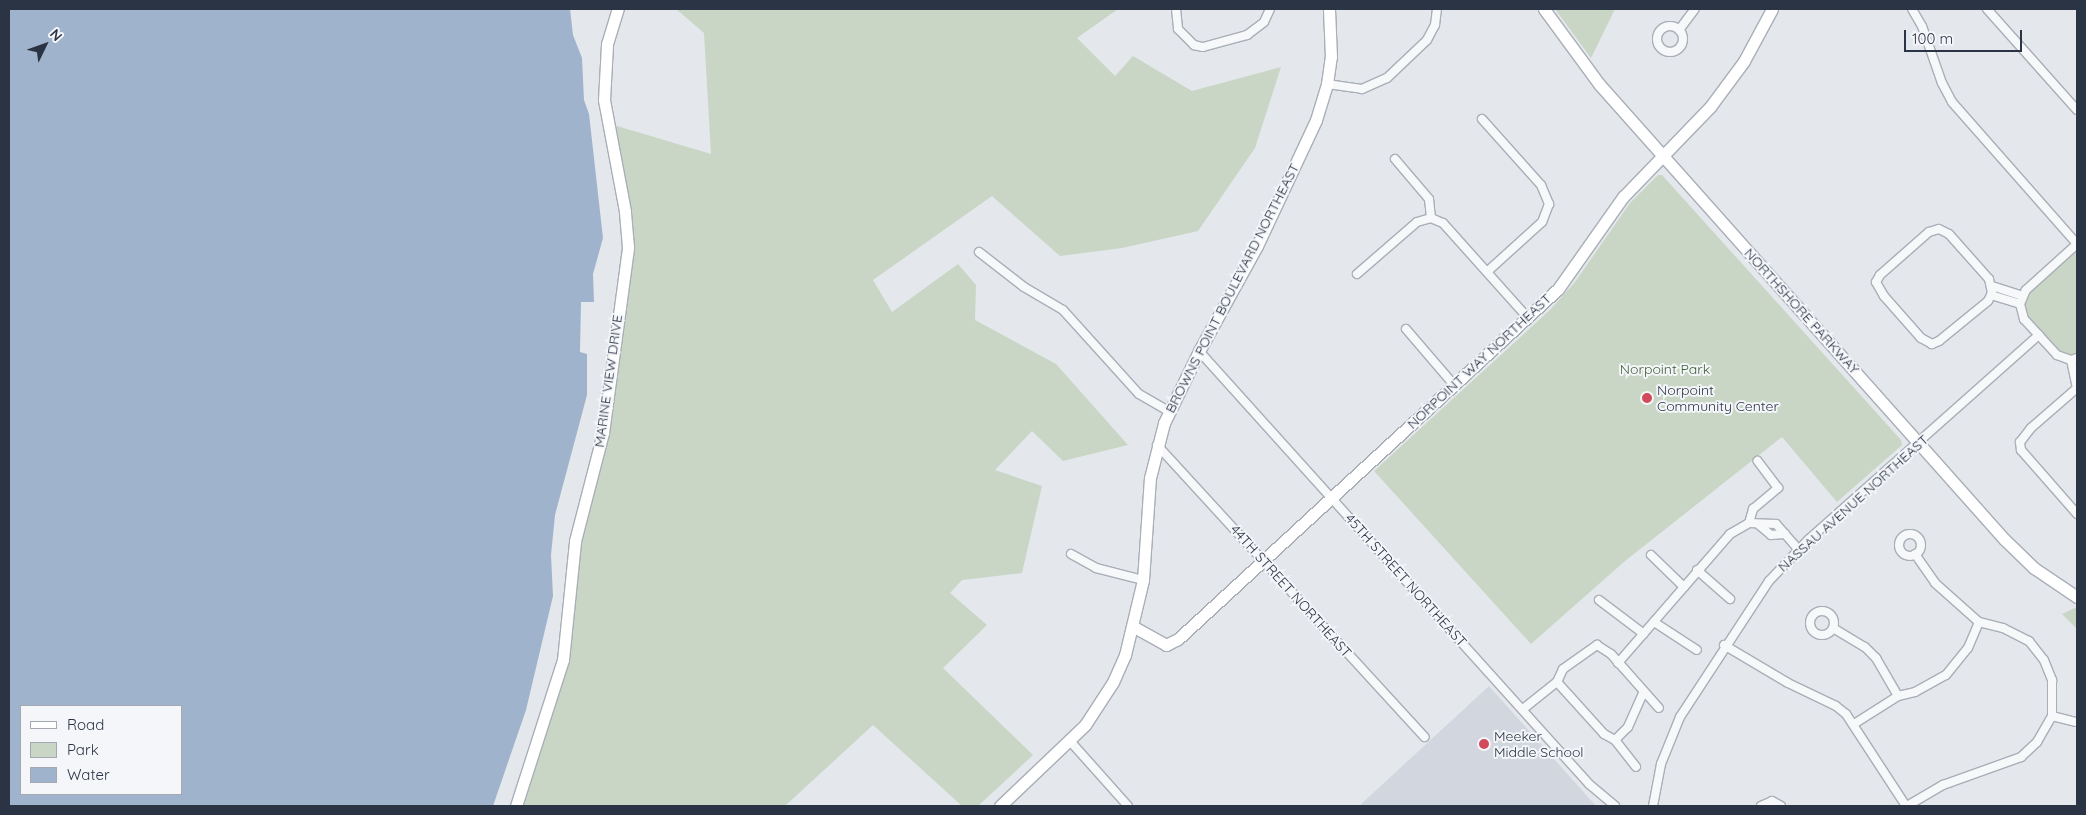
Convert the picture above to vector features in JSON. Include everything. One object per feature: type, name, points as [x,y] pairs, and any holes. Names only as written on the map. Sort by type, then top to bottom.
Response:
[{"type":"street","name":"MARINE VIEW DRIVE","points":[[516,806],[562,660],[575,541],[603,433],[628,248],[625,211],[604,100],[607,44],[618,9]]},
{"type":"street","points":[[1176,9],[1178,29],[1194,45],[1203,48],[1248,35],[1264,22],[1270,9]]},
{"type":"street","name":"BROWNS POINT BOULEVARD NORTHEAST","points":[[1000,806],[1070,741],[1095,712],[1112,682],[1134,627],[1143,580],[1148,494],[1157,445],[1168,410],[1291,176],[1316,120],[1327,84],[1330,57],[1329,9]]},
{"type":"street","points":[[1327,84],[1362,89],[1387,78],[1427,40],[1435,25],[1437,9]]},
{"type":"street","points":[[1679,30],[1695,9]]},
{"type":"street","name":"NORPOINT WAY NORTHEAST","points":[[1134,627],[1160,642],[1172,642],[1558,288],[1623,197],[1710,107],[1730,81],[1758,38],[1772,9]]},
{"type":"street","points":[[1912,9],[1926,36],[1942,83],[1952,102],[2077,244],[2021,300]]},
{"type":"street","points":[[1987,9],[2077,110]]},
{"type":"street","name":"NORTHSHORE PARKWAY","points":[[1550,11],[1599,84],[1919,443],[2022,557],[2077,597]]},
{"type":"street","points":[[1482,119],[1547,196],[1548,210],[1542,222],[1488,271]]},
{"type":"street","points":[[1395,159],[1429,199],[1431,218]]},
{"type":"street","points":[[1357,274],[1417,222],[1431,218],[1442,223],[1488,271],[1527,317]]},
{"type":"street","points":[[1992,286],[1991,295],[1940,341],[1932,344],[1921,338],[1884,296],[1876,282],[1880,275],[1929,232],[1939,230],[1948,234],[1992,286],[2021,300]]},
{"type":"street","points":[[979,252],[1024,287],[1063,310],[1140,394],[1168,410]]},
{"type":"street","points":[[1991,295],[2021,300]]},
{"type":"street","points":[[2021,300],[2024,319],[2057,354],[2074,359],[2077,388],[2031,428],[2020,442],[2021,450],[2077,514]]},
{"type":"street","points":[[1406,329],[1454,384]]},
{"type":"street","name":"NASSAU AVENUE NORTHEAST","points":[[1653,806],[1661,764],[1671,735],[1724,645],[1769,581],[1798,549],[2040,335]]},
{"type":"street","name":"45TH STREET NORTHEAST","points":[[1199,351],[1589,784],[1615,806]]},
{"type":"street","name":"44TH STREET NORTHEAST","points":[[1157,445],[1424,737]]},
{"type":"street","points":[[1749,523],[1752,509],[1778,488],[1758,461]]},
{"type":"street","points":[[1618,663],[1722,541],[1749,523],[1760,525],[1771,535],[1785,534],[1798,549]]},
{"type":"street","points":[[1071,554],[1096,568],[1143,580]]},
{"type":"street","points":[[1724,645],[1788,683],[1836,706],[1854,724],[1907,806],[1943,785],[2021,757],[2037,742],[2052,716],[2052,680],[2036,650],[2017,633],[1979,622],[1935,583],[1915,554]]},
{"type":"street","points":[[1650,555],[1684,587]]},
{"type":"street","points":[[1697,570],[1730,599]]},
{"type":"street","points":[[1599,600],[1644,634]]},
{"type":"street","points":[[1654,622],[1697,650]]},
{"type":"street","points":[[1854,724],[1898,696],[1915,692],[1946,675],[1968,648],[1979,622]]},
{"type":"street","points":[[1833,628],[1870,653],[1898,696]]},
{"type":"street","points":[[1522,709],[1557,682],[1560,671],[1592,646],[1603,648],[1618,663],[1642,693],[1659,708]]},
{"type":"street","points":[[1557,682],[1604,734],[1616,740],[1620,750],[1636,767]]},
{"type":"street","points":[[1616,740],[1628,728],[1642,693]]},
{"type":"street","points":[[2052,716],[2077,724]]},
{"type":"street","points":[[1070,741],[1128,806]]},
{"type":"street","points":[[1761,806],[1772,801],[1781,806]]},
{"type":"shaded area","name":"Meeker Middle School","points":[[1489,686],[1596,806],[1359,806]]},
{"type":"green space","points":[[676,9],[1118,9],[1077,38],[1115,76],[1133,56],[1192,91],[1281,67],[1255,148],[1198,231],[1122,248],[1060,256],[992,196],[873,280],[892,312],[958,264],[976,285],[975,320],[1056,364],[1128,445],[1063,461],[1032,431],[995,470],[1042,486],[1022,573],[962,580],[950,593],[987,625],[943,668],[1033,755],[978,806],[962,806],[873,725],[785,806],[514,806],[557,681],[610,365],[625,211],[607,123],[711,154],[704,33]]},
{"type":"green space","points":[[1555,9],[1615,9],[1591,58]]},
{"type":"green space","name":"Norpoint Park","points":[[1658,175],[1662,175],[1901,440],[1902,445],[1837,502],[1782,437],[1625,561],[1531,644],[1374,471],[1550,310],[1575,282],[1630,203]]},
{"type":"green space","points":[[2077,245],[2077,358],[2057,355],[2024,319],[2022,296]]},
{"type":"green space","points":[[2077,607],[2077,629],[2062,614]]},
{"type":"water","points":[[9,9],[570,9],[573,35],[582,58],[584,100],[589,114],[603,238],[593,274],[594,302],[581,302],[580,352],[587,354],[587,395],[555,515],[551,555],[553,596],[526,710],[493,806],[9,806]]},
{"type":"place","name":"Norpoint Community Center","points":[[1647,398]]},
{"type":"place","name":"Meeker Middle School","points":[[1484,744]]}]
